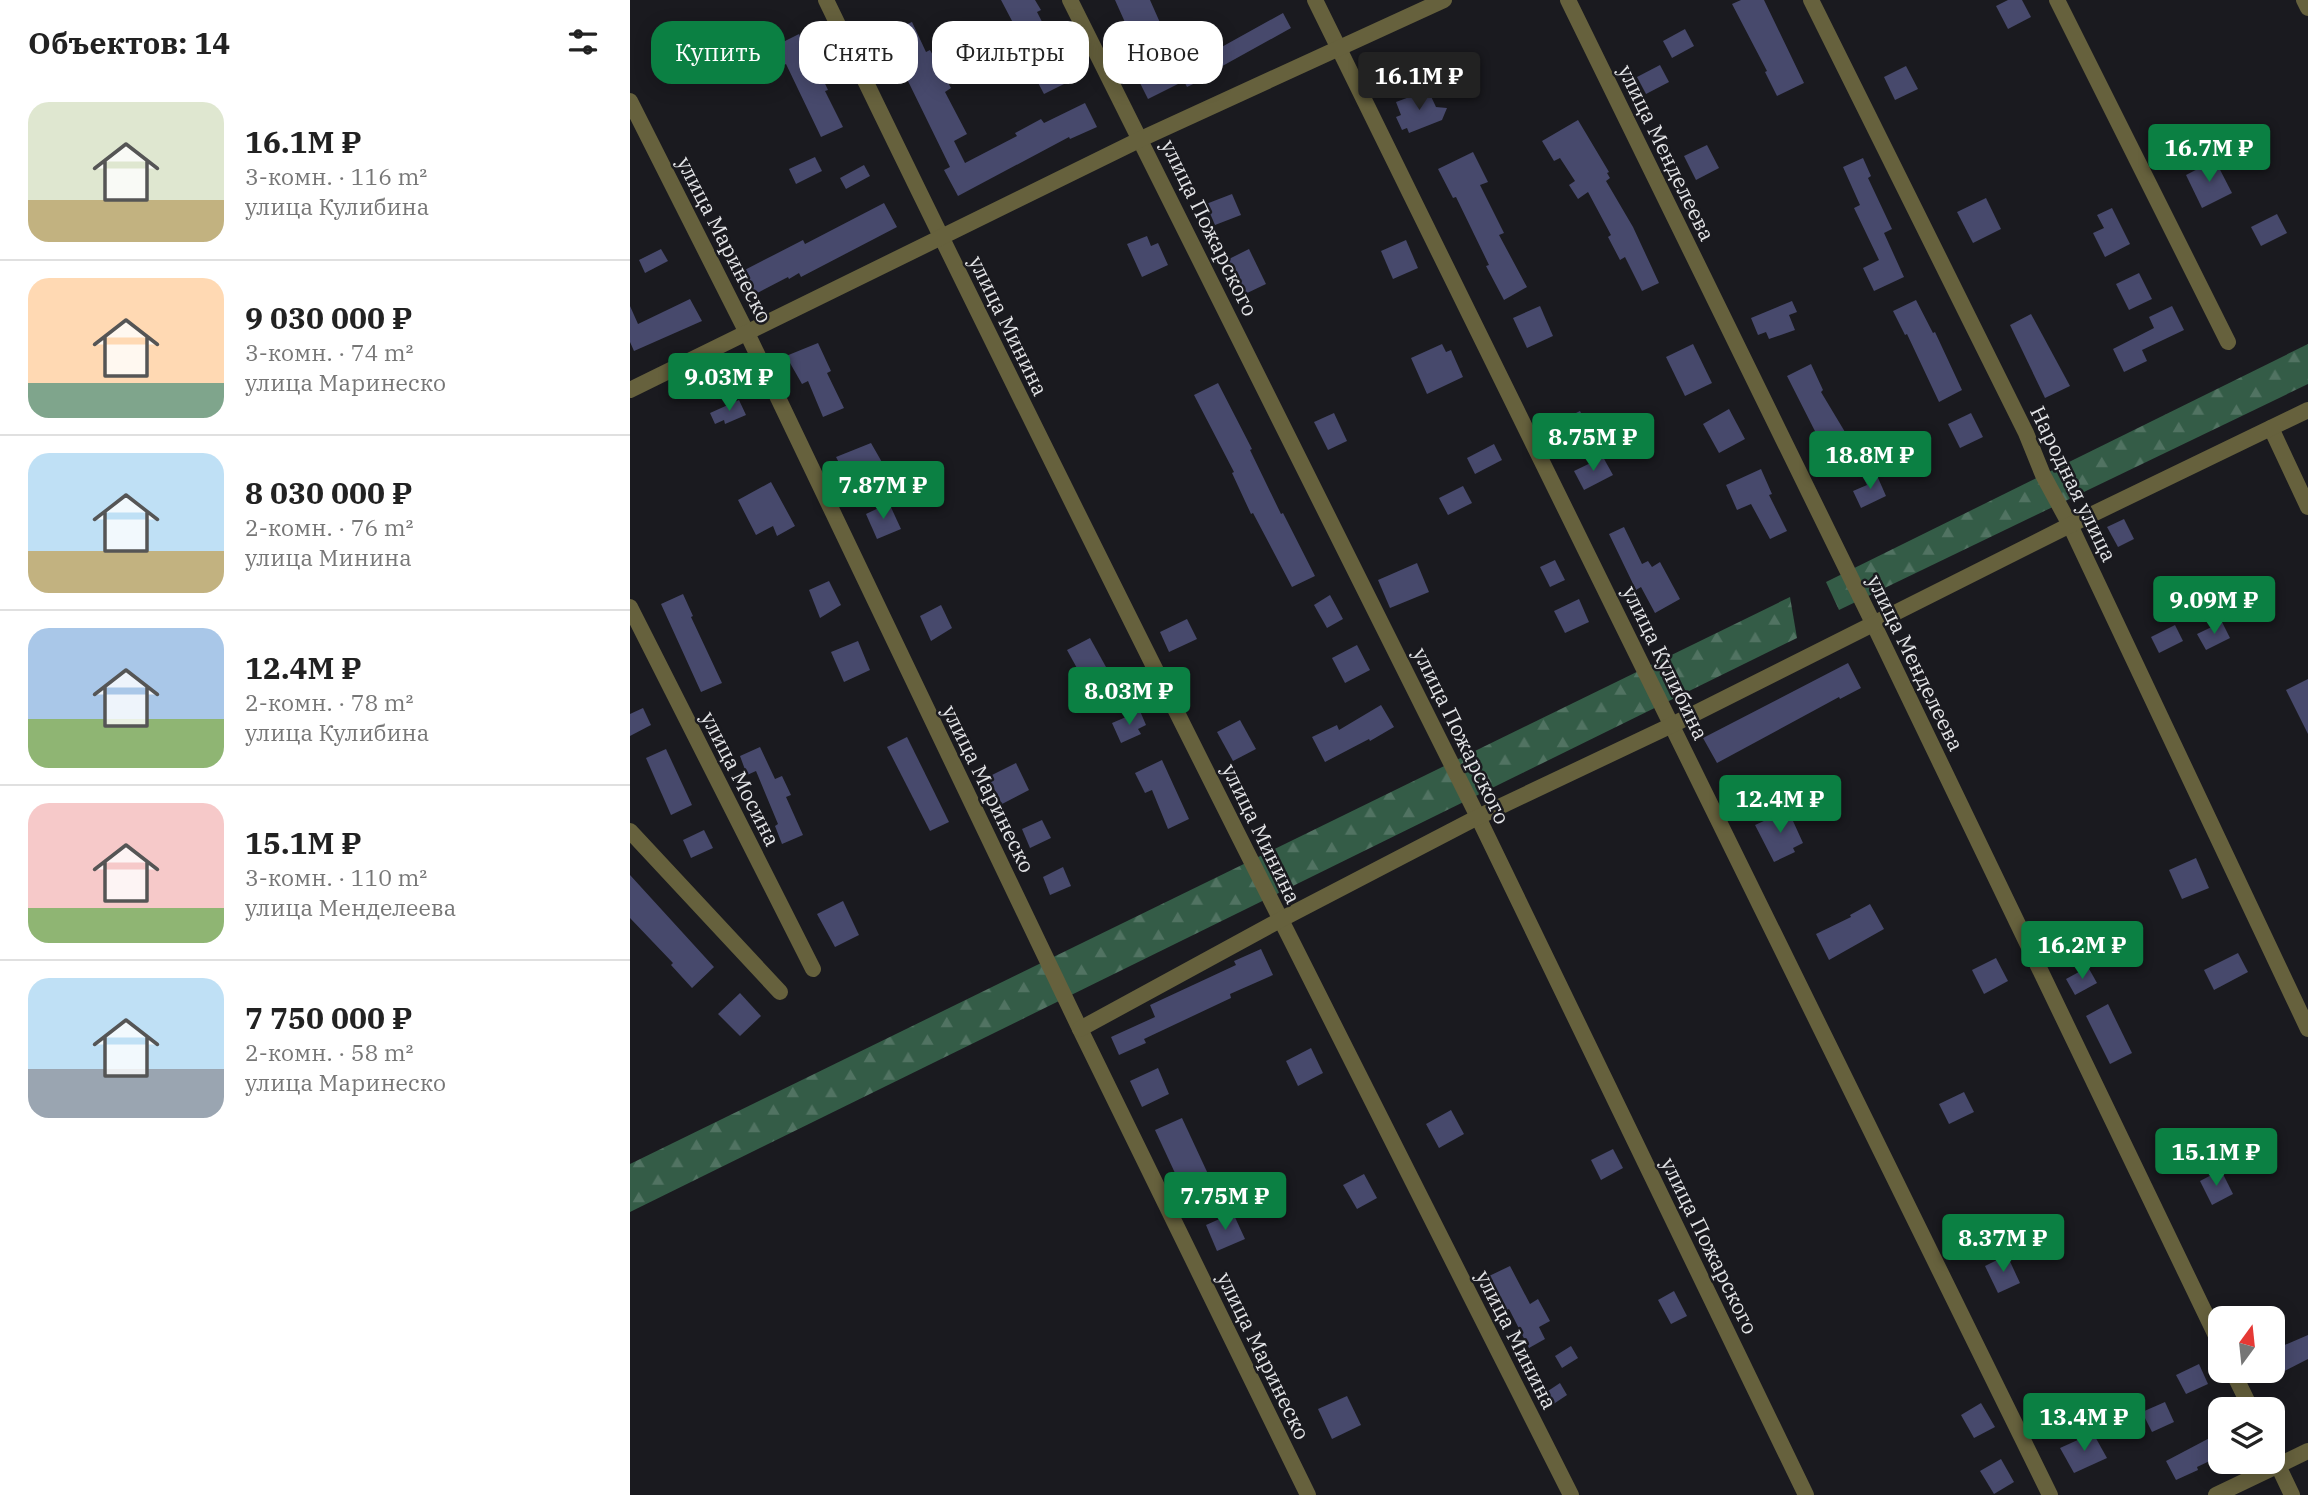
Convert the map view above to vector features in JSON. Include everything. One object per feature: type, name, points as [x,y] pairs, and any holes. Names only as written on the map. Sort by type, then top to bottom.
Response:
[{"type":"street","name":"улица Минина","points":[[826,0],[940,236],[1280,920],[1571,1495]]},
{"type":"street","name":"улица Пожарского","points":[[1070,0],[1478,817],[1806,1495]]},
{"type":"street","name":"улица Кулибина","points":[[1315,0],[2050,1495]]},
{"type":"street","points":[[630,390],[1141,139],[1444,0]]},
{"type":"street","name":"улица Менделеева","points":[[1568,0],[1874,625],[2208,1319]]},
{"type":"street","name":"Народная улица","points":[[1811,0],[2026,433],[2043,475],[2070,525],[2308,1029]]},
{"type":"street","points":[[2057,0],[2228,342]]},
{"type":"street","points":[[2304,0],[2308,8]]},
{"type":"street","name":"улица Маринеско","points":[[630,101],[747,333],[1080,1029],[1308,1495]]},
{"type":"street","points":[[1080,1029],[1280,920],[1478,817],[1672,725],[2070,525],[2308,410]]},
{"type":"street","points":[[2271,428],[2308,507]]},
{"type":"street","name":"улица Мосина","points":[[630,607],[813,970]]},
{"type":"street","points":[[630,831],[780,992]]},
{"type":"street","points":[[2285,1457],[2308,1451]]},
{"type":"street","points":[[2216,1495],[2252,1474]]},
{"type":"street","points":[[2282,1474],[2292,1495]]},
{"type":"green space","points":[[2308,344],[2308,384],[1839,610],[1826,582]]},
{"type":"green space","points":[[1790,597],[1797,638],[630,1212],[630,1164]]},
{"type":"building","points":[[1001,0],[1035,0],[1041,10],[1037,12],[1042,21],[1012,21]]},
{"type":"building","points":[[1115,0],[1150,0],[1159,21],[1124,21]]},
{"type":"building","points":[[1741,0],[1764,0],[1804,83],[1777,96],[1732,4]]},
{"type":"building","points":[[2008,0],[2022,0],[2031,17],[2008,29],[1996,6]]},
{"type":"building","points":[[1283,13],[1291,28],[1223,66],[1223,46]]},
{"type":"building","points":[[1685,29],[1694,46],[1672,58],[1663,41]]},
{"type":"building","points":[[799,34],[799,84],[825,84],[828,90],[825,91],[843,127],[821,137],[785,64],[785,41]]},
{"type":"building","points":[[918,35],[926,52],[930,50],[932,54],[932,84],[949,84],[951,88],[945,92],[967,134],[954,141],[965,163],[1017,136],[1015,133],[1041,119],[1044,123],[1085,103],[1097,127],[1070,139],[1069,137],[958,196],[944,170],[950,167],[909,84],[918,84]]},
{"type":"building","points":[[1660,65],[1669,82],[1646,94],[1637,77]]},
{"type":"building","points":[[1906,66],[1918,89],[1895,100],[1884,77]]},
{"type":"building","points":[[1039,84],[1064,84],[1044,94]]},
{"type":"building","points":[[1140,84],[1178,84],[1148,99]]},
{"type":"building","points":[[1428,90],[1436,107],[1447,108],[1442,120],[1409,133],[1407,128],[1402,130],[1396,117],[1401,115],[1396,102]]},
{"type":"building","points":[[1578,120],[1609,172],[1607,173],[1610,178],[1606,181],[1633,227],[1659,283],[1642,291],[1625,257],[1620,260],[1608,237],[1611,235],[1588,192],[1578,199],[1569,185],[1575,181],[1560,158],[1554,161],[1542,141]]},
{"type":"building","points":[[1707,145],[1719,168],[1696,180],[1684,156]]},
{"type":"building","points":[[1473,152],[1488,182],[1480,185],[1504,233],[1499,235],[1527,287],[1504,300],[1456,197],[1453,198],[1438,169]]},
{"type":"building","points":[[815,157],[822,171],[796,184],[789,169]]},
{"type":"building","points":[[1863,158],[1871,176],[1868,178],[1892,229],[1884,233],[1904,277],[1874,291],[1863,268],[1879,260],[1854,208],[1860,205],[1843,167]]},
{"type":"building","points":[[2215,160],[2232,193],[2202,208],[2186,175]]},
{"type":"building","points":[[864,165],[870,176],[846,189],[840,178]]},
{"type":"building","points":[[1232,194],[1241,215],[1215,225],[1206,204]]},
{"type":"building","points":[[1986,198],[2001,229],[1973,243],[1957,212]]},
{"type":"building","points":[[884,203],[897,227],[801,277],[799,273],[789,279],[788,277],[746,299],[733,276],[803,240],[805,244]]},
{"type":"building","points":[[2112,208],[2130,244],[2105,257],[2093,233],[2104,228],[2097,215]]},
{"type":"building","points":[[2277,214],[2287,233],[2261,246],[2251,227]]},
{"type":"building","points":[[1147,236],[1151,246],[1158,243],[1168,265],[1142,277],[1127,244]]},
{"type":"building","points":[[1406,240],[1418,268],[1393,279],[1381,251]]},
{"type":"building","points":[[661,249],[668,261],[645,273],[639,260]]},
{"type":"building","points":[[1249,249],[1266,284],[1243,295],[1225,261]]},
{"type":"building","points":[[2139,273],[2152,299],[2129,310],[2116,284]]},
{"type":"building","points":[[690,299],[702,321],[634,351],[630,342],[630,306],[638,324]]},
{"type":"building","points":[[1916,300],[1933,333],[1935,332],[1962,390],[1939,402],[1907,334],[1905,335],[1893,311]]},
{"type":"building","points":[[1792,301],[1797,312],[1789,315],[1795,330],[1769,339],[1766,332],[1758,335],[1751,318]]},
{"type":"building","points":[[1540,306],[1553,336],[1527,348],[1513,318]]},
{"type":"building","points":[[2172,306],[2184,330],[2142,350],[2147,361],[2124,372],[2113,349],[2154,328],[2149,317]]},
{"type":"building","points":[[2031,314],[2070,386],[2045,398],[2010,325]]},
{"type":"building","points":[[818,343],[831,371],[827,373],[844,408],[823,417],[808,381],[802,384],[786,356]]},
{"type":"building","points":[[1442,344],[1446,352],[1451,350],[1463,377],[1427,394],[1411,358]]},
{"type":"building","points":[[1693,344],[1712,383],[1685,396],[1666,357]]},
{"type":"building","points":[[1811,364],[1823,390],[1821,392],[1845,432],[1822,445],[1787,376]]},
{"type":"building","points":[[1218,383],[1281,514],[1283,513],[1315,576],[1292,587],[1253,513],[1251,514],[1232,473],[1234,472],[1194,395]]},
{"type":"building","points":[[739,400],[746,415],[725,424],[724,420],[715,424],[710,413]]},
{"type":"building","points":[[1729,409],[1745,439],[1719,453],[1703,424]]},
{"type":"building","points":[[1580,411],[1592,435],[1566,448],[1554,424]]},
{"type":"building","points":[[1334,413],[1347,441],[1328,450],[1314,422]]},
{"type":"building","points":[[1971,413],[1983,437],[1960,448],[1948,424]]},
{"type":"building","points":[[871,443],[883,464],[874,468],[879,480],[855,494],[836,457]]},
{"type":"building","points":[[1494,444],[1502,460],[1475,474],[1467,458]]},
{"type":"building","points":[[1603,457],[1613,475],[1584,490],[1574,471]]},
{"type":"building","points":[[1761,469],[1772,494],[1769,495],[1787,531],[1770,539],[1751,504],[1737,510],[1726,485]]},
{"type":"building","points":[[1875,471],[1886,496],[1861,508],[1853,491],[1867,485],[1863,477]]},
{"type":"building","points":[[771,482],[795,526],[777,536],[773,526],[756,535],[738,500]]},
{"type":"building","points":[[1463,486],[1472,503],[1448,515],[1439,498]]},
{"type":"building","points":[[889,503],[901,529],[877,539],[866,514]]},
{"type":"building","points":[[2124,519],[2134,539],[2118,547],[2107,527]]},
{"type":"building","points":[[1624,527],[1642,564],[1648,561],[1652,567],[1660,562],[1680,599],[1655,613],[1641,587],[1636,590],[1609,534]]},
{"type":"building","points":[[1555,560],[1565,580],[1550,587],[1540,567]]},
{"type":"building","points":[[1417,563],[1429,592],[1390,608],[1378,580]]},
{"type":"building","points":[[829,581],[841,605],[820,618],[809,590]]},
{"type":"building","points":[[683,594],[722,683],[701,692],[661,604]]},
{"type":"building","points":[[1330,595],[1343,619],[1327,628],[1314,605]]},
{"type":"building","points":[[1579,599],[1589,622],[1565,633],[1554,611]]},
{"type":"building","points":[[941,605],[952,628],[931,641],[920,616]]},
{"type":"building","points":[[1187,619],[1197,639],[1169,652],[1160,632]]},
{"type":"building","points":[[2222,622],[2230,638],[2206,650],[2197,634]]},
{"type":"building","points":[[2175,625],[2183,641],[2159,653],[2151,637]]},
{"type":"building","points":[[1090,638],[1106,667],[1083,679],[1067,650]]},
{"type":"building","points":[[858,641],[870,670],[844,682],[831,652]]},
{"type":"building","points":[[1357,645],[1370,670],[1345,683],[1332,658]]},
{"type":"building","points":[[1848,663],[1861,688],[1840,699],[1839,697],[1717,763],[1703,738]]},
{"type":"building","points":[[2308,679],[2308,734],[2286,690]]},
{"type":"building","points":[[1381,705],[1394,727],[1325,762],[1312,737],[1337,725],[1339,730]]},
{"type":"building","points":[[643,708],[651,725],[630,736],[630,714]]},
{"type":"building","points":[[1140,711],[1146,725],[1138,729],[1141,734],[1121,743],[1112,723]]},
{"type":"building","points":[[1240,720],[1256,749],[1233,761],[1217,732]]},
{"type":"building","points":[[907,737],[949,822],[930,831],[887,747]]},
{"type":"building","points":[[760,747],[775,779],[782,776],[791,795],[786,797],[803,835],[782,844],[775,826],[778,824],[756,771],[747,775],[740,756]]},
{"type":"building","points":[[666,749],[692,805],[671,815],[646,758]]},
{"type":"building","points":[[1162,760],[1189,819],[1168,829],[1152,790],[1145,793],[1135,773]]},
{"type":"building","points":[[1016,763],[1029,790],[1002,804],[988,777]]},
{"type":"building","points":[[1788,810],[1803,843],[1793,848],[1795,852],[1774,862],[1755,825]]},
{"type":"building","points":[[1042,820],[1051,838],[1030,848],[1022,829]]},
{"type":"building","points":[[704,830],[713,848],[691,858],[683,840]]},
{"type":"building","points":[[2196,858],[2209,888],[2182,899],[2169,870]]},
{"type":"building","points":[[1063,867],[1071,886],[1050,895],[1043,877]]},
{"type":"building","points":[[630,875],[714,967],[692,988],[671,965],[673,963],[630,918]]},
{"type":"building","points":[[843,901],[859,935],[835,947],[817,914]]},
{"type":"building","points":[[1870,904],[1884,929],[1829,960],[1816,934],[1851,917],[1850,915]]},
{"type":"building","points":[[1261,949],[1273,975],[1230,994],[1231,998],[1144,1039],[1146,1043],[1119,1055],[1111,1037],[1155,1017],[1150,1005],[1236,965],[1234,961]]},
{"type":"building","points":[[2238,953],[2248,972],[2214,990],[2204,970]]},
{"type":"building","points":[[1996,958],[2008,981],[1984,994],[1972,970]]},
{"type":"building","points":[[2088,967],[2097,983],[2075,995],[2066,979]]},
{"type":"building","points":[[740,993],[761,1016],[740,1036],[718,1014]]},
{"type":"building","points":[[2108,1004],[2132,1053],[2110,1064],[2086,1016]]},
{"type":"building","points":[[1311,1048],[1323,1073],[1298,1086],[1286,1061]]},
{"type":"building","points":[[1158,1068],[1169,1094],[1142,1107],[1130,1081]]},
{"type":"building","points":[[1964,1092],[1974,1112],[1949,1124],[1939,1104]]},
{"type":"building","points":[[1451,1110],[1464,1134],[1439,1148],[1426,1124]]},
{"type":"building","points":[[1182,1118],[1215,1189],[1188,1201],[1155,1130]]},
{"type":"building","points":[[1613,1149],[1623,1168],[1601,1180],[1591,1160]]},
{"type":"building","points":[[2221,1170],[2233,1194],[2212,1205],[2200,1181]]},
{"type":"building","points":[[1364,1174],[1377,1198],[1357,1209],[1343,1185]]},
{"type":"building","points":[[1233,1213],[1245,1239],[1217,1251],[1206,1225]]},
{"type":"building","points":[[2007,1255],[2020,1283],[1998,1293],[1985,1266]]},
{"type":"building","points":[[1510,1266],[1530,1304],[1538,1299],[1550,1321],[1539,1327],[1545,1339],[1529,1348],[1509,1309],[1504,1311],[1487,1277]]},
{"type":"building","points":[[1674,1291],[1687,1316],[1671,1324],[1658,1300]]},
{"type":"building","points":[[2308,1335],[2308,1359],[2286,1370],[2286,1344]]},
{"type":"building","points":[[1571,1346],[1578,1358],[1562,1368],[1555,1356]]},
{"type":"building","points":[[2199,1364],[2208,1384],[2186,1394],[2176,1375]]},
{"type":"building","points":[[1560,1383],[1567,1395],[1552,1405],[1545,1393]]},
{"type":"building","points":[[1347,1396],[1361,1425],[1332,1439],[1318,1409]]},
{"type":"building","points":[[2165,1402],[2174,1422],[2152,1432],[2142,1412]]},
{"type":"building","points":[[1981,1403],[1995,1427],[1974,1438],[1961,1415]]},
{"type":"building","points":[[2093,1433],[2107,1458],[2074,1473],[2060,1448]]},
{"type":"building","points":[[2208,1439],[2208,1462],[2197,1467],[2198,1470],[2176,1480],[2166,1461]]},
{"type":"building","points":[[2001,1459],[2014,1482],[1994,1494],[1980,1471]]}]
